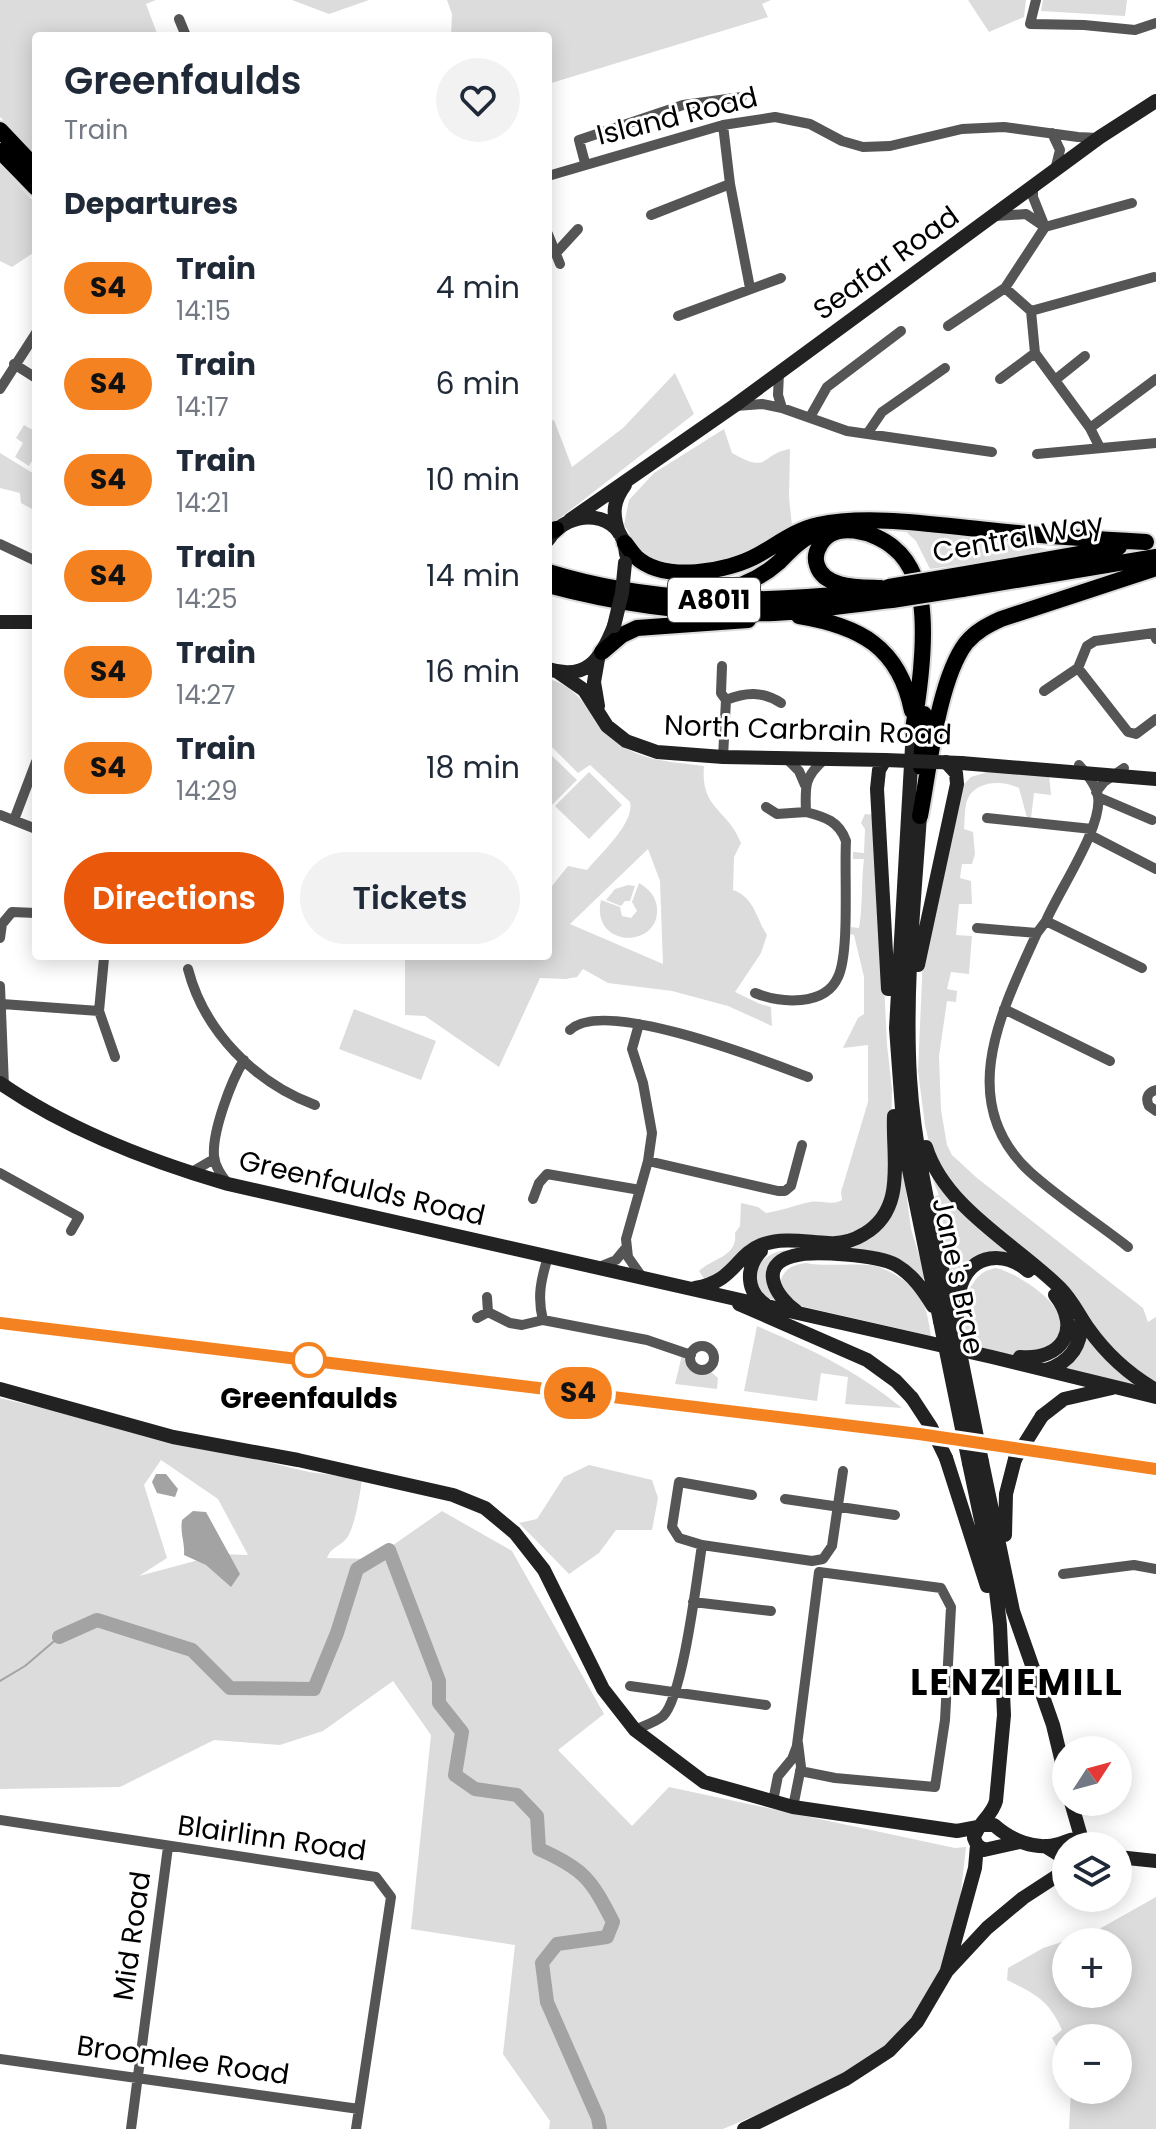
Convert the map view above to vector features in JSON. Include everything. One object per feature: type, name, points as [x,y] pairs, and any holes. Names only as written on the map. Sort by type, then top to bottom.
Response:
[{"type":"main road","name":"Seafar Road","points":[[556,530],[734,406],[1100,137],[1156,101]]},
{"type":"main road","points":[[0,130],[32,164]]},
{"type":"main road","points":[[0,151],[32,184]]},
{"type":"main road","name":"Seafar Road","points":[[600,656],[614,626],[625,563],[622,538],[613,513],[618,496],[646,466]]},
{"type":"main road","points":[[556,530],[597,517],[622,538],[638,559],[675,572],[705,572],[746,561],[803,529],[831,524],[894,520],[1048,537],[1151,541]]},
{"type":"main road","points":[[865,522],[885,531],[907,549],[920,569],[928,602],[930,616],[920,816]]},
{"type":"main road","points":[[682,598],[743,585],[764,573],[801,540],[831,524]]},
{"type":"main road","points":[[888,592],[830,581],[818,568],[816,560],[821,543],[834,533],[855,531],[869,534],[893,546],[914,577],[922,620],[913,729]]},
{"type":"main road","name":"Central Way","points":[[961,582],[1151,541]]},
{"type":"main road","name":"Central Way","points":[[888,592],[1156,557]]},
{"type":"main road","points":[[920,816],[948,682],[968,641],[1001,619],[1156,568]]},
{"type":"main road","name":"A8011","points":[[552,573],[617,589],[682,598],[776,600],[888,592]]},
{"type":"main road","name":"A8011","points":[[552,586],[657,607],[775,613],[888,592]]},
{"type":"main road","points":[[552,670],[569,673],[582,669],[622,635],[637,628],[742,622],[775,613],[846,626],[875,643],[895,666],[904,683],[912,709],[913,729]]},
{"type":"main road","points":[[0,622],[32,622]]},
{"type":"main road","points":[[600,656],[594,689],[600,717]]},
{"type":"main road","name":"North Carbrain Road","points":[[552,671],[584,690],[607,726],[626,741],[657,752],[723,757],[885,760],[955,770],[982,764],[1082,769],[1156,779]]},
{"type":"main road","name":"Jane's Brae","points":[[913,729],[896,1028],[905,1150],[1013,1611],[1056,1736]]},
{"type":"main road","points":[[849,760],[865,772],[877,789]]},
{"type":"main road","points":[[885,760],[879,770],[877,789],[888,989],[896,1028]]},
{"type":"main road","points":[[909,1012],[955,770],[973,769],[982,764]]},
{"type":"main road","name":"North Carbrain Road","points":[[1119,772],[1156,771]]},
{"type":"main road","name":"Jane's Brae","points":[[920,816],[909,1012],[913,1104],[947,1322]]},
{"type":"main road","points":[[690,1288],[717,1282],[754,1249],[767,1244],[780,1240],[844,1243],[862,1236],[884,1217],[894,1190],[894,1119],[898,1080]]},
{"type":"main road","name":"Greenfaulds Road","points":[[2,1085],[117,1146],[190,1173],[728,1298]]},
{"type":"main road","points":[[913,1104],[931,1163],[945,1184],[965,1206],[1063,1291],[1120,1366],[1156,1390]]},
{"type":"main road","points":[[766,1305],[753,1292],[749,1276],[754,1259],[767,1244]]},
{"type":"main road","points":[[801,1314],[782,1299],[773,1285],[774,1270],[783,1260],[797,1255],[868,1256],[895,1264],[908,1274],[947,1322]]},
{"type":"main road","points":[[947,1322],[963,1279],[974,1265],[987,1258],[1001,1257],[1017,1262],[1048,1288],[1067,1313],[1068,1329],[1062,1343],[1039,1358],[992,1357]]},
{"type":"main road","points":[[728,1298],[1156,1397]]},
{"type":"main road","points":[[728,1298],[773,1321],[867,1360],[896,1381],[912,1398],[946,1458],[992,1602],[1002,1649]]},
{"type":"main road","points":[[1046,1370],[1072,1355],[1079,1342],[1081,1318]]},
{"type":"main road","points":[[1013,1611],[1004,1518],[1007,1484],[1015,1459],[1042,1416],[1064,1399],[1116,1387]]},
{"type":"main road","points":[[0,1389],[173,1437],[341,1469],[453,1495],[485,1508],[515,1533],[544,1570],[603,1689],[635,1730],[704,1782],[793,1807],[978,1835],[994,1825],[1020,1842],[1052,1845]]},
{"type":"main road","name":"Jane's Brae","points":[[947,1971],[975,1868],[978,1835],[996,1801],[1004,1715],[996,1591],[976,1463]]},
{"type":"main road","points":[[997,1847],[1001,1839],[1000,1831]]},
{"type":"main road","points":[[978,1835],[989,1850],[1020,1842]]},
{"type":"main road","points":[[1045,1846],[1052,1850]]},
{"type":"main road","points":[[1132,1858],[1156,1861]]},
{"type":"main road","points":[[744,2129],[846,2079],[889,2051],[917,2022],[947,1971],[1004,1913],[1052,1880]]},
{"type":"street","points":[[1036,0],[1030,24],[1135,30],[1156,23]]},
{"type":"street","points":[[179,19],[184,32]]},
{"type":"street","points":[[585,163],[579,140],[683,105],[742,97]]},
{"type":"street","name":"Island Road","points":[[552,175],[723,125],[775,117],[810,124],[842,141],[863,147],[890,146],[962,129],[1004,127],[1100,137]]},
{"type":"street","points":[[723,125],[730,184],[750,288]]},
{"type":"street","points":[[1052,133],[1060,150],[1055,172]]},
{"type":"street","points":[[651,215],[730,184]]},
{"type":"street","points":[[1033,188],[1033,197],[1045,227]]},
{"type":"street","points":[[948,326],[1005,288],[1045,227],[1132,203]]},
{"type":"street","points":[[993,217],[1026,214],[1045,227]]},
{"type":"street","points":[[552,245],[558,258],[578,229]]},
{"type":"street","points":[[1031,311],[1154,277]]},
{"type":"street","points":[[678,316],[781,278]]},
{"type":"street","points":[[1005,288],[1031,311],[1035,353],[1090,428],[1099,446]]},
{"type":"street","points":[[810,417],[827,387],[901,331]]},
{"type":"street","points":[[0,389],[32,339]]},
{"type":"street","points":[[1000,379],[1035,353]]},
{"type":"street","points":[[1055,380],[1085,356]]},
{"type":"street","points":[[14,364],[32,375]]},
{"type":"street","points":[[867,434],[882,412],[945,368]]},
{"type":"street","points":[[779,373],[778,395],[782,408]]},
{"type":"street","points":[[1090,428],[1156,379]]},
{"type":"street","points":[[734,406],[762,404],[847,431],[992,452]]},
{"type":"street","points":[[1037,454],[1156,443]]},
{"type":"street","points":[[0,544],[32,559]]},
{"type":"street","points":[[1044,691],[1078,668],[1087,646],[1095,641],[1155,635]]},
{"type":"street","points":[[722,666],[721,693],[726,700],[723,757]]},
{"type":"street","points":[[1078,668],[1128,732],[1136,734],[1156,719]]},
{"type":"street","points":[[726,700],[743,693],[768,695],[781,703]]},
{"type":"street","points":[[786,758],[794,764],[805,785],[806,812]]},
{"type":"street","points":[[805,785],[825,759]]},
{"type":"street","points":[[1082,769],[1097,794],[1097,813],[1091,832],[1037,933],[1004,1009],[994,1036],[989,1096],[992,1116],[1001,1135],[1028,1170],[1128,1247]]},
{"type":"street","points":[[1097,794],[1119,772]]},
{"type":"street","points":[[14,820],[32,773]]},
{"type":"street","points":[[1097,794],[1152,820]]},
{"type":"street","points":[[755,993],[777,1000],[822,995],[839,976],[844,935],[846,841],[843,832],[833,821],[806,812],[777,814],[766,807]]},
{"type":"street","points":[[0,815],[32,827]]},
{"type":"street","points":[[987,818],[1091,832],[1156,869]]},
{"type":"street","points":[[0,938],[2,924],[12,912],[32,913]]},
{"type":"street","points":[[1046,921],[1142,968]]},
{"type":"street","points":[[977,928],[1037,933]]},
{"type":"street","points":[[104,960],[99,1011],[115,1057]]},
{"type":"street","points":[[188,969],[210,1023],[244,1060],[282,1090],[315,1105]]},
{"type":"street","points":[[0,986],[2,1085]]},
{"type":"street","points":[[2,1004],[99,1011]]},
{"type":"street","points":[[1004,1009],[1110,1061]]},
{"type":"street","points":[[570,1030],[577,1023],[615,1020],[639,1024],[736,1049],[808,1077]]},
{"type":"street","points":[[599,1267],[616,1260],[625,1249],[648,1161],[652,1133],[643,1083],[632,1049],[639,1024]]},
{"type":"street","points":[[228,1184],[214,1159],[214,1147],[227,1096],[244,1060]]},
{"type":"street","points":[[1156,1090],[1147,1099],[1149,1106],[1156,1111]]},
{"type":"street","points":[[648,1161],[785,1191],[791,1186],[802,1145]]},
{"type":"street","points":[[190,1173],[214,1159]]},
{"type":"street","points":[[0,1173],[79,1217],[71,1231]]},
{"type":"street","points":[[533,1199],[539,1183],[547,1174],[640,1190]]},
{"type":"street","points":[[625,1249],[642,1277]]},
{"type":"street","points":[[543,1320],[539,1306],[540,1282],[548,1257]]},
{"type":"street","points":[[487,1297],[488,1312]]},
{"type":"street","points":[[488,1312],[510,1323],[522,1325],[543,1320],[647,1340],[691,1355]]},
{"type":"street","points":[[477,1318],[488,1312]]},
{"type":"street","points":[[752,1495],[679,1482],[672,1527],[679,1538],[702,1545],[812,1561],[823,1559],[832,1546],[843,1471]]},
{"type":"street","points":[[785,1499],[895,1515]]},
{"type":"street","points":[[635,1730],[663,1716],[675,1694],[702,1545]]},
{"type":"street","points":[[1063,1574],[1134,1565],[1156,1569]]},
{"type":"street","points":[[773,1801],[778,1776],[792,1759],[797,1745],[819,1572],[941,1588],[951,1607],[945,1720],[935,1787],[835,1778],[800,1771]]},
{"type":"street","points":[[693,1602],[771,1611]]},
{"type":"street","points":[[630,1686],[766,1705]]},
{"type":"street","points":[[793,1807],[800,1771],[797,1745]]},
{"type":"street","name":"Blairlinn Road","points":[[0,1820],[376,1877],[391,1897],[356,2129]]},
{"type":"street","name":"Mid Road","points":[[131,2129],[168,1847]]},
{"type":"street","name":"Broomlee Road","points":[[0,2059],[359,2109]]},
{"type":"shaded area","points":[[0,0],[156,0],[146,4],[156,32],[32,32],[32,151],[0,117]]},
{"type":"shaded area","points":[[292,0],[369,0],[329,14]]},
{"type":"shaded area","points":[[447,0],[771,0],[762,4],[768,17],[552,83],[552,32],[451,32],[452,14]]},
{"type":"shaded area","points":[[968,0],[1026,0],[1024,17],[989,32]]},
{"type":"shaded area","points":[[1043,0],[1127,0],[1125,16],[1041,11]]},
{"type":"shaded area","points":[[0,164],[32,200],[32,254],[12,267],[0,261]]},
{"type":"shaded area","points":[[675,373],[694,414],[552,521],[552,421],[572,467],[623,428]]},
{"type":"shaded area","points":[[24,425],[32,430],[32,461],[29,466],[15,457],[23,443],[16,438]]},
{"type":"shaded area","points":[[724,429],[732,453],[753,462],[759,463],[790,449],[792,526],[741,555],[681,566],[644,556],[624,525],[629,500],[654,473]]},
{"type":"shaded area","points":[[0,453],[32,473],[32,509],[21,503],[20,493],[0,488]]},
{"type":"shaded area","points":[[903,529],[1048,549],[930,569],[916,541]]},
{"type":"shaded area","points":[[552,680],[579,698],[610,736],[629,750],[660,760],[704,766],[706,791],[741,843],[734,857],[733,890],[750,903],[767,935],[761,953],[735,992],[771,1007],[772,1026],[728,1006],[672,991],[608,983],[583,969],[577,977],[540,978],[499,1067],[425,1016],[405,1015],[405,960],[552,960],[552,886],[568,866],[587,870],[622,829],[630,810],[630,802],[590,765],[578,773],[552,747]],"holes":[[[648,849],[660,881],[663,964],[570,924]]]},
{"type":"shaded area","points":[[552,756],[577,780],[552,805]]},
{"type":"shaded area","points":[[589,772],[622,805],[589,839],[555,806]]},
{"type":"shaded area","points":[[987,772],[1049,774],[1051,795],[1034,793],[1031,818],[1027,818],[1019,788],[1013,785],[984,785],[968,798],[964,829],[973,832],[975,854],[972,864],[962,864],[960,878],[971,881],[972,904],[959,904],[956,935],[972,936],[969,974],[951,972],[947,989],[957,991],[956,1002],[947,1001],[939,1056],[941,1110],[947,1145],[952,1155],[977,1178],[1143,1308],[1148,1322],[1156,1317],[1156,1386],[1126,1366],[968,1204],[933,1159],[918,1071],[923,957],[962,786],[971,777]]},
{"type":"shaded area","points":[[865,814],[876,815],[887,1045],[892,1089],[890,1187],[879,1216],[848,1236],[790,1236],[705,1280],[699,1271],[728,1252],[735,1241],[735,1233],[740,1226],[741,1203],[758,1207],[766,1213],[810,1202],[834,1203],[842,1200],[841,1192],[868,1102],[868,1045],[843,1048],[858,1018],[864,1014],[864,977],[854,935],[850,934],[851,927],[859,928],[864,859],[853,859],[853,852],[864,853],[865,829],[861,823]]},
{"type":"shaded area","points":[[639,883],[649,890],[655,900],[655,922],[638,937],[615,935],[600,916],[601,900],[620,907],[622,916],[631,918],[637,911],[632,902]]},
{"type":"shaded area","points":[[635,886],[630,901],[625,901],[621,906],[606,900],[615,889]]},
{"type":"shaded area","points":[[354,1009],[436,1041],[421,1080],[339,1049]]},
{"type":"shaded area","points":[[899,1138],[911,1229],[926,1278],[918,1280],[905,1268],[799,1252],[768,1281],[775,1300],[759,1297],[755,1270],[774,1253],[784,1250],[844,1250],[862,1243],[877,1232]]},
{"type":"shaded area","points":[[932,1178],[948,1197],[1058,1292],[1079,1325],[1074,1349],[1056,1358],[1067,1347],[1057,1294],[1023,1266],[995,1258],[953,1288],[942,1218],[934,1197],[939,1195]]},
{"type":"shaded area","points":[[806,1263],[870,1265],[894,1274],[922,1299],[931,1336],[792,1304],[780,1281],[790,1268]]},
{"type":"shaded area","points":[[996,1268],[1032,1286],[1049,1300],[1059,1315],[1061,1335],[1043,1355],[1015,1356],[969,1345],[963,1312],[965,1298],[979,1276]]},
{"type":"shaded area","points":[[757,1326],[832,1361],[868,1382],[902,1408],[845,1404],[848,1377],[821,1373],[817,1401],[744,1391]]},
{"type":"shaded area","points":[[1087,1334],[1138,1386],[1067,1371]]},
{"type":"shaded area","points":[[682,1355],[696,1374],[711,1372],[718,1378],[717,1389],[675,1384]]},
{"type":"shaded area","points":[[0,1398],[309,1472],[362,1479],[349,1534],[327,1558],[373,1559],[442,1511],[512,1551],[604,1714],[558,1750],[632,1826],[669,1787],[955,1848],[966,1847],[959,1909],[938,1977],[917,2015],[891,2045],[823,2087],[723,2129],[549,2129],[550,2121],[503,2054],[515,1945],[411,1929],[431,1735],[393,1681],[323,1731],[280,1745],[214,1740],[120,1787],[0,1789]],"holes":[[[161,1460],[218,1499],[248,1555],[221,1554],[139,1576],[167,1558],[144,1485]]]},
{"type":"shaded area","points":[[589,1465],[652,1480],[658,1498],[652,1530],[616,1530],[599,1553],[569,1574],[519,1523],[537,1519],[564,1477]]},
{"type":"shaded area","points":[[156,1474],[166,1474],[178,1489],[175,1497],[157,1493],[152,1482]]},
{"type":"shaded area","points":[[193,1511],[206,1512],[240,1574],[231,1587],[206,1565],[184,1555],[182,1520]]},
{"type":"shaded area","points":[[1156,1897],[1156,2129],[1069,2129],[1070,2104],[1132,2104],[1132,2024],[1059,2024],[1046,2005],[1007,1980],[1008,1968],[1052,1945],[1052,2008],[1132,2008],[1132,1928],[1101,1928]]},
{"type":"waterway","points":[[59,1637],[97,1620],[192,1650],[230,1688],[314,1689],[337,1633],[357,1569],[389,1550],[439,1681],[439,1703],[462,1732],[455,1775],[475,1789],[517,1795],[537,1816],[539,1849],[585,1877],[613,1922],[607,1937],[557,1944],[542,1963],[547,2002],[600,2129]]},
{"type":"waterway","points":[[0,1681],[25,1666],[59,1637]]},
{"type":"railway","points":[[0,1323],[919,1434],[1156,1469]]},
{"type":"train","name":"S4","points":[[0,1323],[919,1434],[1156,1469]]},
{"type":"place","name":"Greenfaulds","points":[[309,1360]]},
{"type":"district","name":"LENZIEMILL","points":[[1017,1682]]}]
